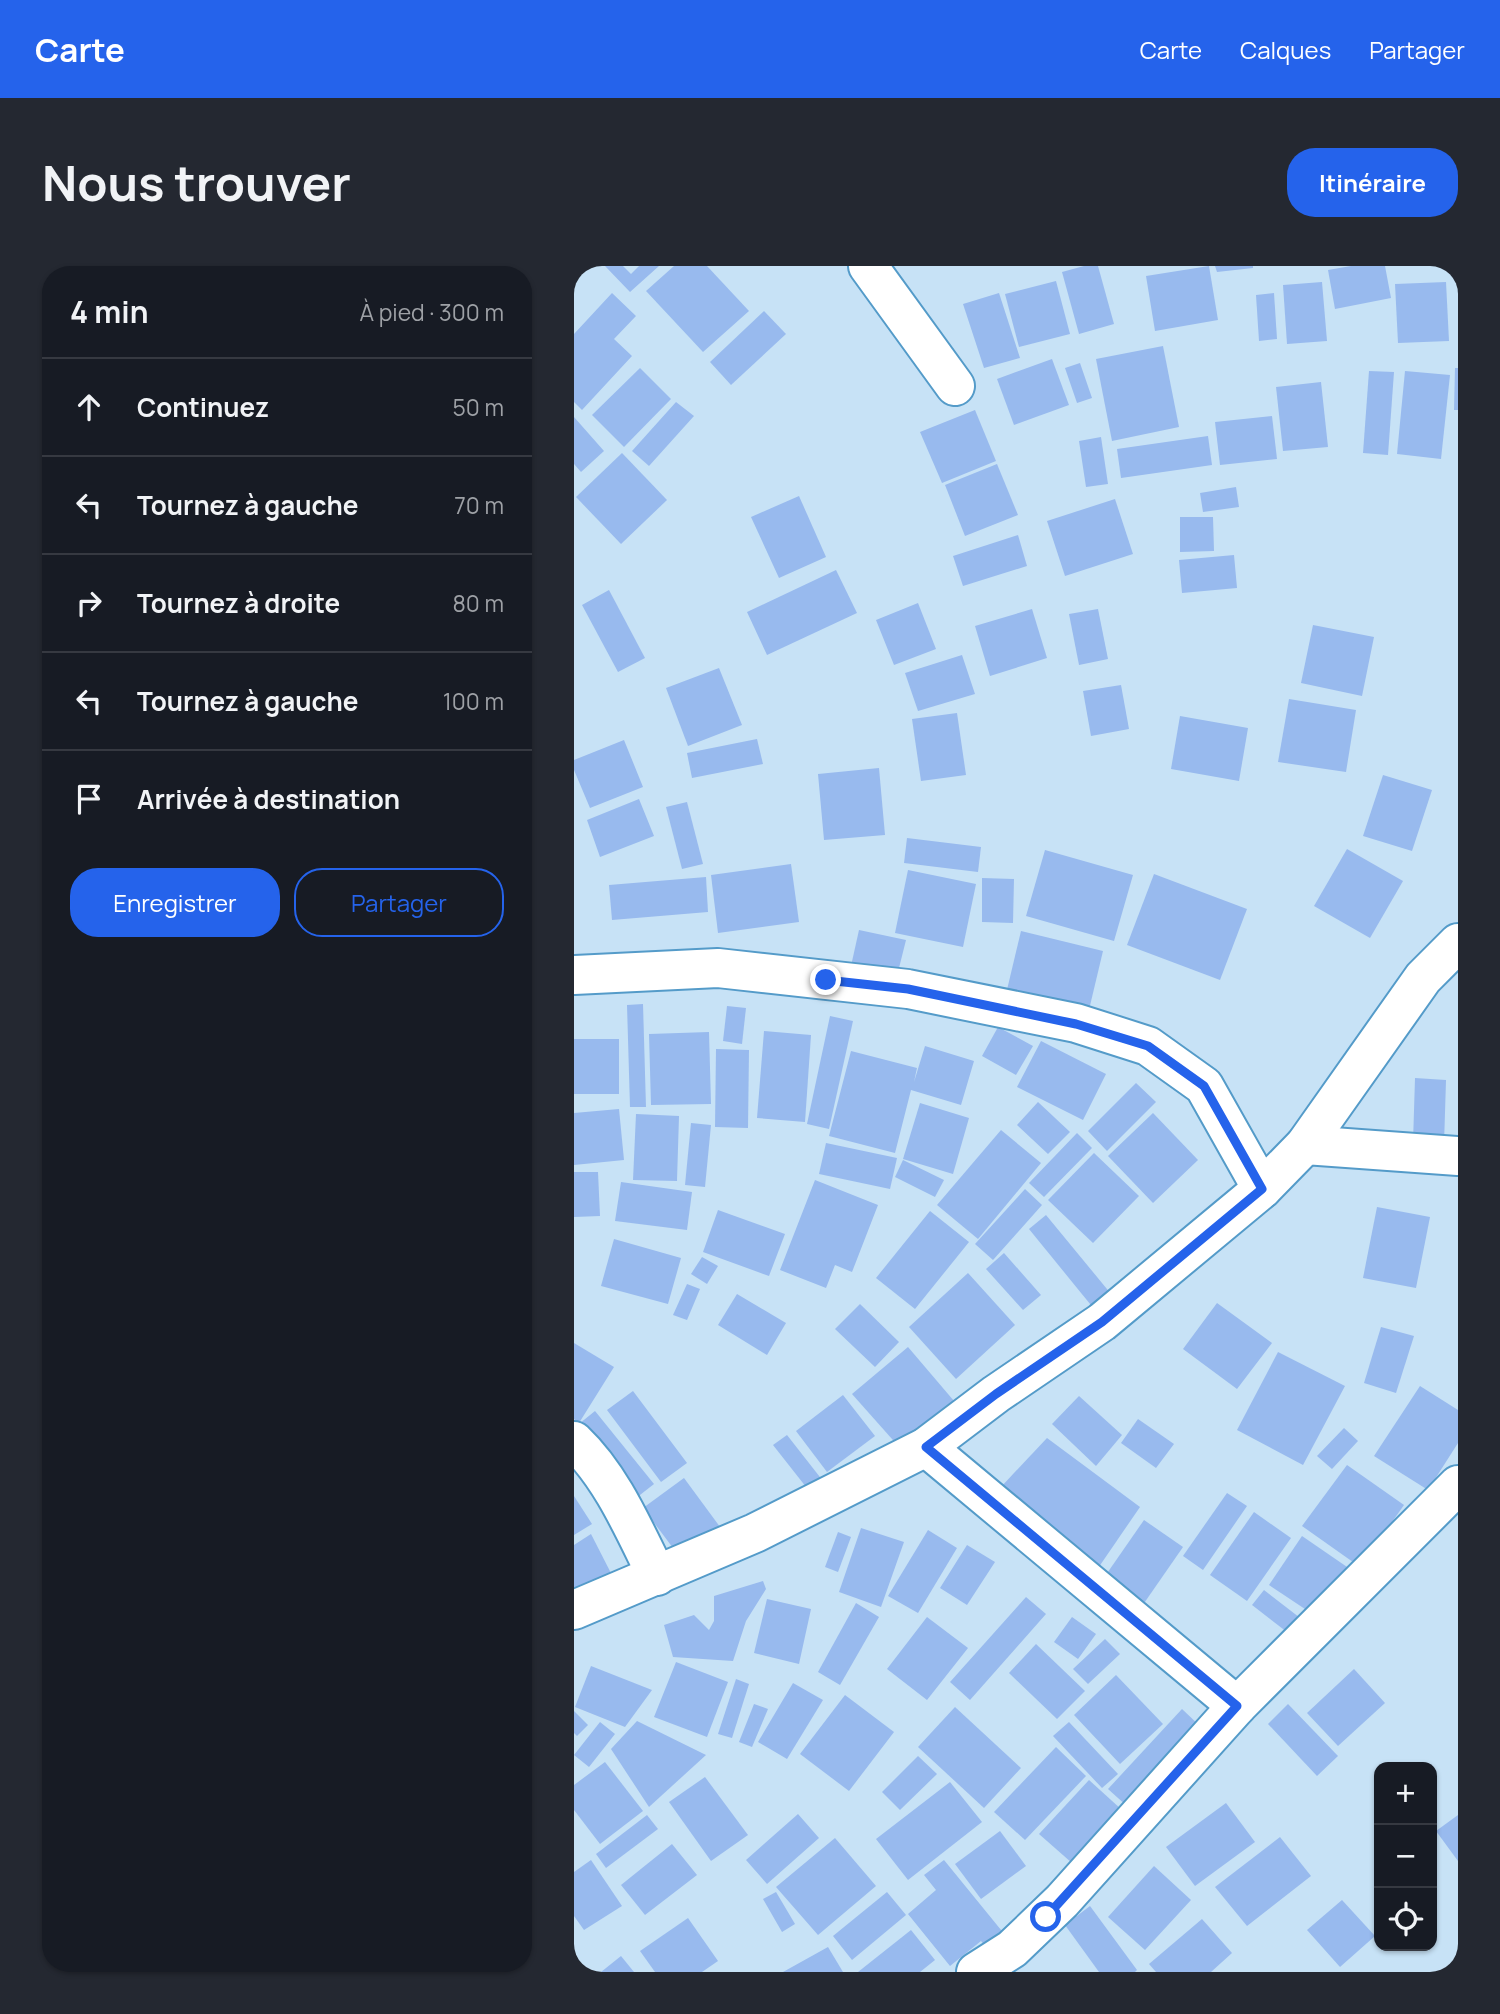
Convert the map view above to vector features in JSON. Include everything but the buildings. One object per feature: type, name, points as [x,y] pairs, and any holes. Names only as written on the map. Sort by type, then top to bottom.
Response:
[{"type":"street","points":[[868,266],[955,386]]},
{"type":"street","points":[[577,1613],[755,1533],[926,1447],[996,1394],[1102,1322],[1262,1189],[1305,1145],[1423,978],[1458,943]]},
{"type":"street","points":[[574,975],[718,968],[908,989],[1088,1027],[1148,1046],[1204,1086],[1262,1189]]},
{"type":"street","points":[[1305,1145],[1458,1156]]},
{"type":"street","points":[[574,1441],[588,1454],[624,1511],[657,1576]]},
{"type":"street","points":[[926,1447],[1237,1706]]},
{"type":"street","points":[[976,1972],[1012,1949],[1062,1901],[1237,1706],[1458,1485]]},
{"type":"route","points":[[826,980],[908,989],[1076,1024],[1148,1046],[1204,1086],[1262,1189],[1102,1322],[996,1394],[926,1447],[1237,1706],[1046,1917]]}]
